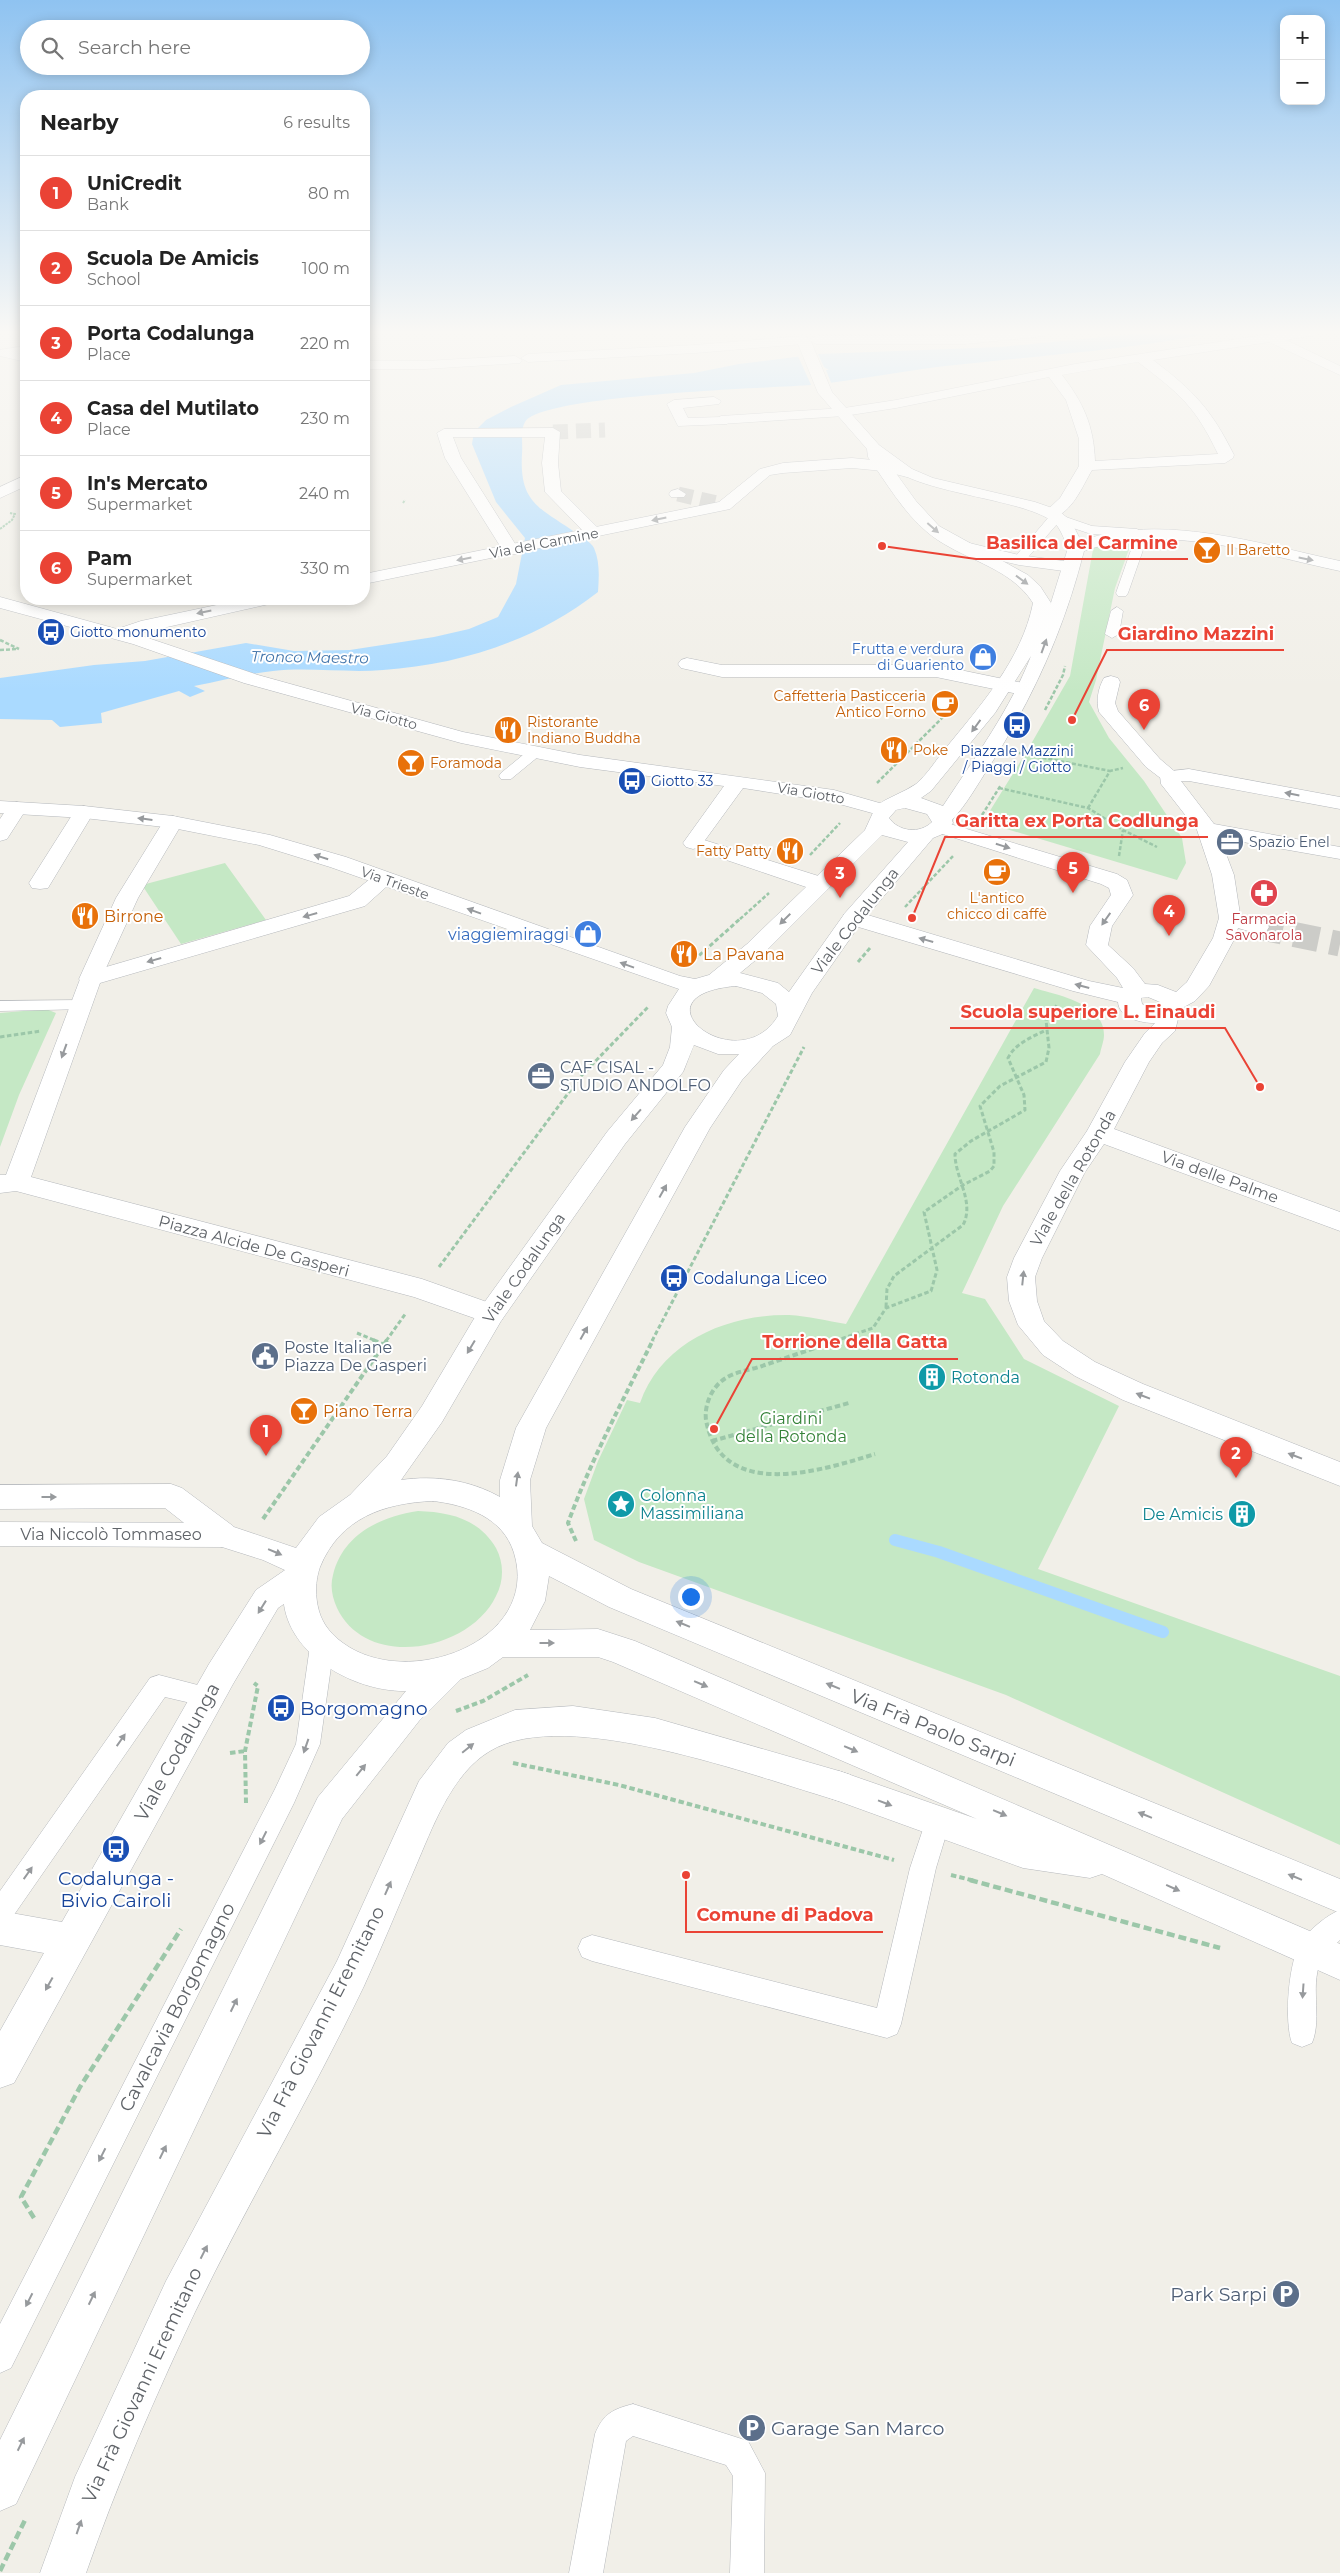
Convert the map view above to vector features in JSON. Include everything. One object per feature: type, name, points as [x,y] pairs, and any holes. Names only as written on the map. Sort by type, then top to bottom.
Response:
[{"type":"street","points":[[450,452],[452,458],[517,548]]},
{"type":"street","points":[[551,452],[550,463],[553,492],[589,534]]},
{"type":"street","points":[[764,1042],[747,1046],[710,1044],[695,1037],[684,1028],[678,1017],[678,1006],[685,995],[707,984],[755,949],[874,832],[887,811],[917,794],[932,779],[971,733],[1016,667],[1037,628],[1042,603],[1031,587],[1017,576],[946,538],[932,528],[876,457],[875,452]]},
{"type":"street","points":[[880,452],[907,472]]},
{"type":"street","points":[[1058,518],[1087,466],[1087,452]]},
{"type":"street","points":[[1087,466],[1225,458],[1225,452]]},
{"type":"street","name":"Via del Carmine","points":[[370,578],[589,534],[723,504],[765,472],[782,468],[837,464],[883,466]]},
{"type":"street","points":[[883,466],[907,472],[942,485],[1029,506],[1058,518],[1071,532],[1076,548],[1102,538],[1137,533],[1204,540],[1340,566]]},
{"type":"street","points":[[0,493],[20,483]]},
{"type":"street","points":[[902,491],[916,486],[942,485]]},
{"type":"street","points":[[0,493],[20,491]]},
{"type":"street","points":[[964,547],[1018,560],[1071,567]]},
{"type":"street","name":"Viale Codalunga","points":[[791,1012],[800,993],[853,918],[953,807],[999,736],[1035,670],[1076,548]]},
{"type":"street","name":"Via Giotto","points":[[0,602],[172,650],[250,679],[461,737],[534,753],[619,767],[738,781],[834,796],[887,811]]},
{"type":"street","points":[[119,634],[150,624],[240,605]]},
{"type":"street","name":"Via Giotto","points":[[0,609],[38,614]]},
{"type":"street","points":[[687,664],[722,671],[936,671],[1023,689]]},
{"type":"street","points":[[1111,682],[1106,703],[1109,712],[1153,763],[1170,776],[1189,775],[1340,804]]},
{"type":"street","points":[[853,918],[1115,995],[1150,1002],[1187,996],[1197,986],[1224,938],[1230,918],[1224,875],[1207,829],[1170,784],[1170,776]]},
{"type":"street","points":[[738,781],[699,844],[820,884]]},
{"type":"street","points":[[887,811],[926,806],[934,809],[936,827]]},
{"type":"street","name":"Via Trieste","points":[[0,835],[9,807],[84,812],[173,822],[263,839],[384,879],[673,981],[707,984]]},
{"type":"street","points":[[887,811],[882,824],[892,832],[908,835],[936,827],[1100,876],[1119,884],[1122,895],[1101,926],[1097,945],[1102,953],[1150,1002]]},
{"type":"street","points":[[40,883],[84,812]]},
{"type":"street","name":"Piazza Alcide De Gasperi","points":[[173,822],[137,879],[111,927],[77,1016],[8,1183],[422,1289],[491,1314]]},
{"type":"street","points":[[1207,829],[1340,853]]},
{"type":"street","points":[[90,979],[357,901],[384,879]]},
{"type":"street","points":[[1230,918],[1258,927]]},
{"type":"street","points":[[358,1506],[330,1525],[318,1537],[301,1571],[298,1596],[302,1614],[309,1631],[322,1646],[349,1665],[377,1675],[425,1676],[449,1670],[476,1659],[498,1644],[514,1628],[526,1609],[532,1590],[533,1570],[524,1540],[515,1480],[531,1428],[698,1127],[733,1075],[764,1042],[785,1029],[790,1021],[791,1012],[786,1000],[774,989],[756,982],[736,979],[707,984]]},
{"type":"street","name":"Viale della Rotonda","points":[[1150,1002],[1167,1022],[1163,1031],[1153,1038],[1099,1133],[1073,1171],[1028,1258],[1021,1277],[1022,1301],[1032,1325],[1054,1348],[1086,1369],[1133,1392],[1340,1474]]},
{"type":"street","name":"Viale Codalunga","points":[[358,1506],[398,1464],[432,1414],[491,1314],[616,1138],[674,1068],[682,1047],[684,1028]]},
{"type":"street","name":"Via delle Palme","points":[[1099,1133],[1340,1222]]},
{"type":"street","name":"Via Frà Paolo Sarpi","points":[[358,1506],[382,1496],[407,1490],[433,1489],[459,1492],[482,1500],[502,1512],[524,1540],[620,1598],[1340,1896]]},
{"type":"street","name":"Via Niccolò Tommaseo","points":[[0,1497],[171,1496],[222,1535]]},
{"type":"street","name":"Via Niccolò Tommaseo","points":[[0,1534],[222,1535],[273,1551],[301,1571]]},
{"type":"street","name":"Viale Codalunga","points":[[0,2069],[208,1698],[267,1599],[301,1571]]},
{"type":"street","points":[[498,1644],[598,1643],[623,1651],[1128,1868],[1325,1956]]},
{"type":"street","points":[[0,2488],[330,1808],[407,1711],[449,1670]]},
{"type":"street","name":"Via Frà Giovanni Eremitano","points":[[63,2573],[91,2494],[181,2296],[350,1974],[431,1792],[460,1754],[478,1740],[515,1725],[573,1720],[656,1733],[839,1786],[937,1822]]},
{"type":"street","points":[[937,1822],[1023,1852],[1128,1868]]},
{"type":"street","points":[[0,1928],[72,1941]]},
{"type":"lane","points":[[1018,560],[1052,521],[1058,518],[1091,530],[1137,533]]},
{"type":"lane","points":[[1122,593],[1137,550]]},
{"type":"lane","points":[[1112,634],[1117,611]]},
{"type":"lane","points":[[506,776],[534,753]]},
{"type":"lane","points":[[0,1006],[77,1016]]},
{"type":"lane","name":"Cavalcavia Borgomagno","points":[[0,2358],[285,1795],[308,1744],[322,1646]]},
{"type":"lane","points":[[0,1913],[160,1685],[208,1698]]},
{"type":"lane","points":[[592,1948],[887,2024],[923,1868],[937,1822]]},
{"type":"lane","points":[[1302,2033],[1304,1978],[1325,1956],[1340,1922]]},
{"type":"lane","points":[[586,2573],[611,2434],[620,2423],[633,2420],[737,2452],[749,2473],[747,2573]]},
{"type":"path","points":[[0,529],[12,520],[15,514],[7,512]]},
{"type":"path","points":[[0,640],[19,649],[0,650]]},
{"type":"path","points":[[874,786],[980,680]]},
{"type":"path","points":[[1019,753],[1110,771],[1153,763]]},
{"type":"path","points":[[1088,808],[1110,771]]},
{"type":"path","points":[[999,788],[1088,808],[1123,830],[1157,846]]},
{"type":"path","points":[[1118,863],[1123,830]]},
{"type":"path","points":[[856,964],[886,928],[956,853]]},
{"type":"path","points":[[875,1454],[812,1472],[779,1477],[751,1471],[729,1461],[712,1441],[704,1412],[711,1394],[726,1378],[873,1328],[886,1308],[931,1291],[938,1277],[933,1246],[924,1222],[924,1212],[963,1185],[990,1171],[994,1166],[994,1152],[980,1106],[985,1097],[1039,1068],[1046,1062],[1049,1052],[1044,1031],[1046,1019],[1061,1002]]},
{"type":"path","points":[[266,1516],[422,1289],[581,1076],[649,1005]]},
{"type":"path","points":[[0,1037],[77,1016]]},
{"type":"path","points":[[886,1308],[885,1296],[896,1271],[958,1231],[965,1221],[963,1185],[954,1162],[955,1154],[1025,1110],[1026,1098],[1007,1062],[1008,1054],[1016,1045],[1044,1031]]},
{"type":"path","points":[[580,1550],[568,1523],[582,1484],[683,1280],[766,1126],[807,1041]]},
{"type":"path","points":[[357,1333],[385,1345]]},
{"type":"path","points":[[712,1441],[849,1403]]},
{"type":"path","points":[[453,1712],[483,1701],[536,1672]]},
{"type":"path","points":[[245,1680],[258,1686],[245,1751],[246,1806]]},
{"type":"path","points":[[230,1753],[245,1751]]},
{"type":"path","points":[[513,1762],[619,1785],[1229,1950]]},
{"type":"path","points":[[36,2221],[21,2197],[80,2087],[186,1921]]},
{"type":"path","points":[[0,2571],[23,2524]]},
{"type":"green space","points":[[1132,541],[1115,588],[1096,680],[1089,702],[1109,738],[1144,781],[1182,838],[1186,863],[1177,880],[983,822],[1070,676],[1094,544]]},
{"type":"green space","points":[[225,863],[266,920],[181,944],[142,885]]},
{"type":"green space","name":"Giardini della Rotonda","points":[[1034,988],[1078,1002],[1088,1008],[1102,1024],[1103,1042],[1100,1054],[1003,1206],[962,1293],[985,1299],[1024,1359],[1119,1406],[1038,1569],[1340,1676],[1340,1845],[1006,1695],[639,1562],[594,1540],[584,1499],[598,1461],[627,1400],[640,1403],[650,1382],[663,1363],[680,1348],[720,1326],[766,1316],[789,1315],[810,1317],[846,1324]]},
{"type":"green space","points":[[46,1009],[56,1013],[19,1095],[0,1147],[0,1013]]},
{"type":"green space","points":[[418,1511],[441,1513],[463,1519],[481,1530],[489,1538],[499,1554],[502,1578],[499,1590],[483,1615],[464,1630],[442,1641],[418,1646],[394,1646],[371,1640],[351,1628],[335,1604],[332,1583],[338,1561],[354,1538],[365,1530],[390,1518]]},
{"type":"water","name":"Tronco Maestro","points":[[475,452],[522,452],[524,484],[535,503],[593,546],[599,570],[598,592],[550,624],[497,647],[469,656],[412,667],[383,670],[273,671],[243,676],[194,686],[205,691],[190,697],[179,691],[101,713],[102,723],[60,727],[52,720],[0,719],[0,678],[94,665],[145,661],[246,643],[294,651],[350,650],[434,637],[469,629],[498,617],[516,584],[525,538],[496,502]]},
{"type":"waterway","points":[[895,1540],[939,1552],[1163,1632]]},
{"type":"tunnel","points":[[678,494],[721,504]]},
{"type":"tunnel","points":[[1258,927],[1340,944]]},
{"type":"place","name":"Basilica del Carmine","points":[[882,546]]},
{"type":"place","name":"Il Baretto","points":[[1207,550]]},
{"type":"place","name":"Giotto monumento","points":[[51,632]]},
{"type":"place","name":"Frutta e verdura di Guariento","points":[[983,657]]},
{"type":"place","name":"Caffetteria Pasticceria Antico Forno","points":[[945,704]]},
{"type":"place","name":"Giardino Mazzini","points":[[1072,720]]},
{"type":"place","name":"Piazzale Mazzini / Piaggi / Giotto","points":[[1017,725]]},
{"type":"place","name":"Ristorante Indiano Buddha","points":[[508,730]]},
{"type":"place","name":"Pam","points":[[1144,730]]},
{"type":"place","name":"Poke","points":[[894,750]]},
{"type":"place","name":"Foramoda","points":[[411,763]]},
{"type":"place","name":"Giotto 33","points":[[632,781]]},
{"type":"place","name":"Spazio Enel","points":[[1230,842]]},
{"type":"place","name":"Fatty Patty","points":[[790,851]]},
{"type":"place","name":"L'antico chicco di caffè","points":[[997,872]]},
{"type":"place","name":"In's Mercato","points":[[1073,893]]},
{"type":"place","name":"Farmacia Savonarola","points":[[1264,893]]},
{"type":"place","name":"Porta Codalunga","points":[[840,898]]},
{"type":"place","name":"Birrone","points":[[85,916]]},
{"type":"place","name":"Garitta ex Porta Codlunga","points":[[912,918]]},
{"type":"place","name":"viaggiemiraggi","points":[[588,934]]},
{"type":"place","name":"Casa del Mutilato","points":[[1169,936]]},
{"type":"place","name":"La Pavana","points":[[684,954]]},
{"type":"place","name":"CAF CISAL - STUDIO ANDOLFO","points":[[541,1076]]},
{"type":"place","name":"Scuola superiore L. Einaudi","points":[[1260,1087]]},
{"type":"place","name":"Codalunga Liceo","points":[[674,1278]]},
{"type":"place","name":"Poste Italiane Piazza De Gasperi","points":[[265,1356]]},
{"type":"place","name":"Rotonda","points":[[932,1377]]},
{"type":"place","name":"Piano Terra","points":[[304,1411]]},
{"type":"place","name":"Torrione della Gatta","points":[[714,1429]]},
{"type":"place","name":"UniCredit","points":[[266,1456]]},
{"type":"place","name":"Scuola De Amicis","points":[[1236,1478]]},
{"type":"place","name":"Colonna Massimiliana","points":[[621,1504]]},
{"type":"place","name":"De Amicis","points":[[1242,1514]]},
{"type":"place","name":"Borgomagno","points":[[281,1708]]},
{"type":"place","name":"Codalunga - Bivio Cairoli","points":[[116,1849]]},
{"type":"place","name":"Comune di Padova","points":[[686,1875]]},
{"type":"place","name":"Park Sarpi","points":[[1286,2294]]},
{"type":"place","name":"Garage San Marco","points":[[752,2428]]}]
